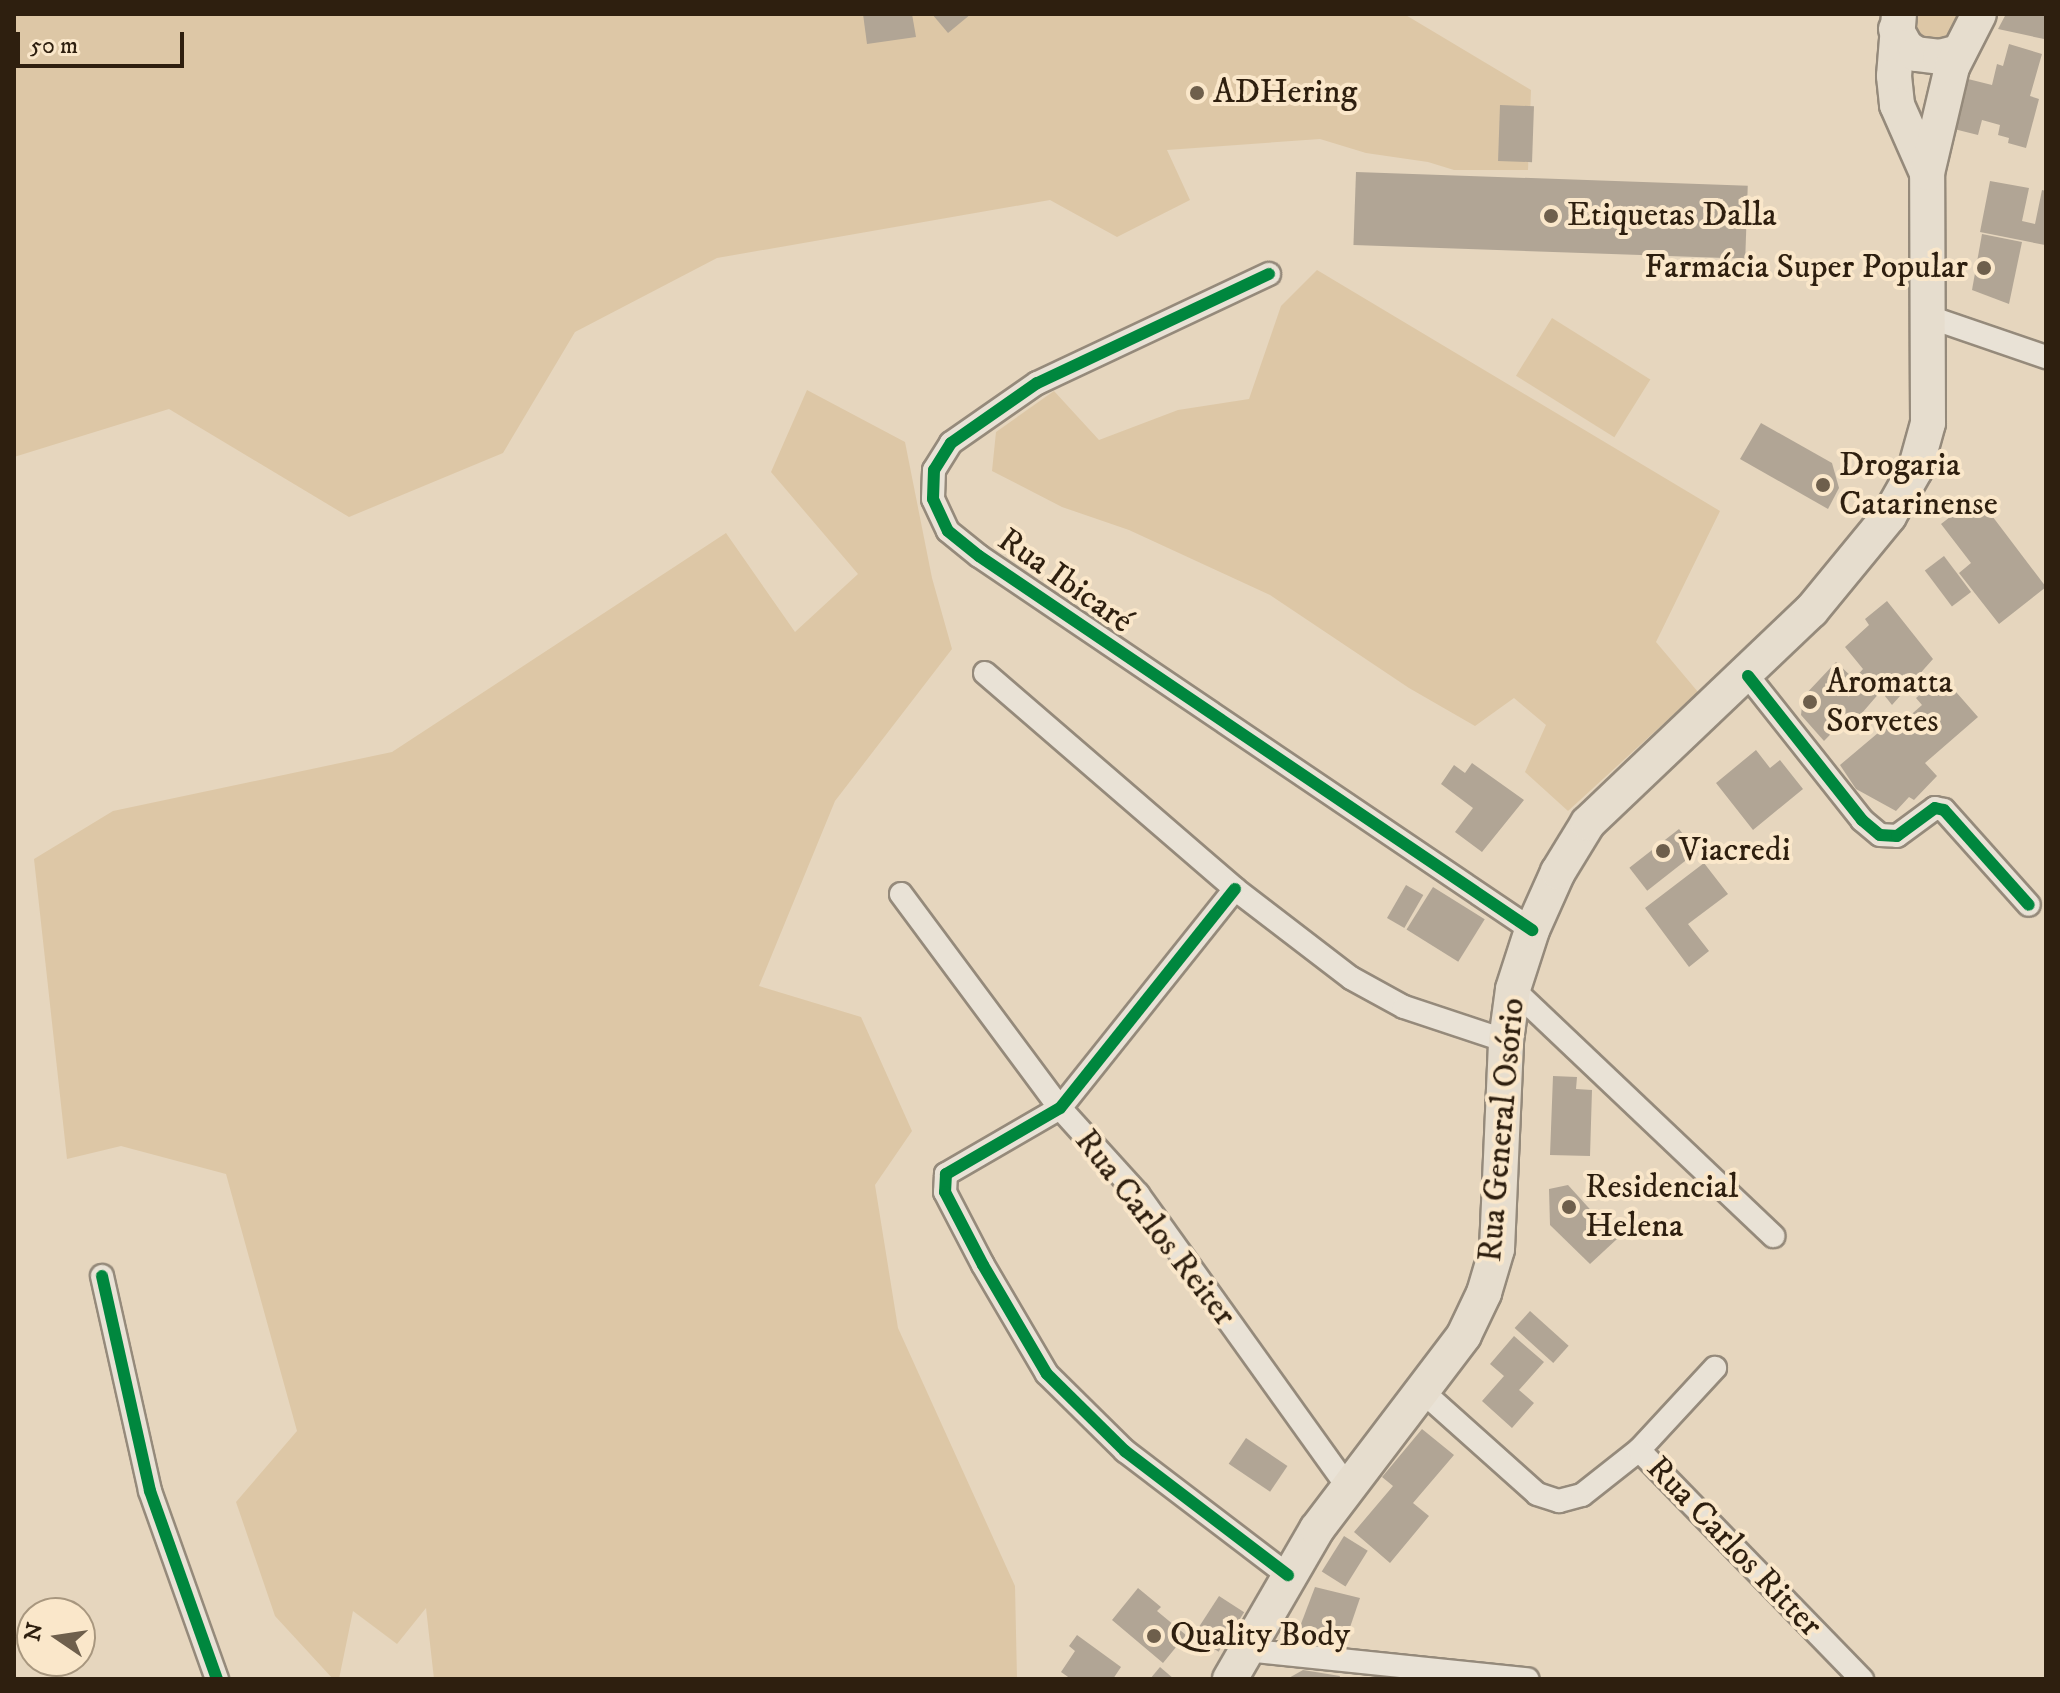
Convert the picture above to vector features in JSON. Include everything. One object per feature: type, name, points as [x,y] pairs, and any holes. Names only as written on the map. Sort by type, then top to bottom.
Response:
[{"type":"main road","name":"Rua General Osório","points":[[1238,1665],[1288,1575],[1348,1487],[1464,1335],[1484,1293],[1497,1249],[1506,1041],[1513,989],[1532,930],[1558,872],[1588,823],[1748,676],[1811,611],[1865,549],[1889,516],[1915,470],[1928,423],[1927,173],[1943,100],[1959,52],[1979,14]]},
{"type":"main road","name":"Rua General Osório","points":[[1898,22],[1897,105],[1927,173]]},
{"type":"main road","points":[[1898,22],[1906,47],[1916,54],[1940,57],[1959,52]]},
{"type":"street","name":"Rua Ibicaré","points":[[1269,274],[1037,383],[951,443],[934,470],[933,499],[948,531],[979,556],[1532,930]]},
{"type":"street","points":[[1929,317],[2046,357]]},
{"type":"street","points":[[985,673],[1235,889],[1351,978],[1404,1007],[1506,1041]]},
{"type":"street","points":[[1748,676],[1862,820],[1880,835],[1897,836],[1935,808],[1944,810],[2029,905]]},
{"type":"street","points":[[1235,889],[1060,1108],[946,1174],[945,1192],[983,1265],[1047,1374],[1125,1451],[1288,1575]]},
{"type":"street","name":"Rua Carlos Reiter","points":[[901,894],[1060,1108],[1138,1194],[1348,1487]]},
{"type":"street","points":[[1513,989],[1773,1236]]},
{"type":"street","points":[[102,1276],[150,1491],[217,1679]]},
{"type":"street","points":[[1422,1391],[1537,1494],[1559,1501],[1582,1495],[1639,1450],[1715,1368]]},
{"type":"street","name":"Rua Carlos Ritter","points":[[1639,1450],[1862,1679]]},
{"type":"street","points":[[1238,1665],[1528,1679]]},
{"type":"shaded area","points":[[14,14],[1404,14],[1531,90],[1528,170],[1454,170],[1428,162],[1366,153],[1320,139],[1167,150],[1190,200],[1117,237],[1050,200],[717,258],[575,332],[503,453],[349,517],[169,409],[14,457]]},
{"type":"shaded area","points":[[1909,14],[1958,14],[1948,34],[1938,41],[1916,38]]},
{"type":"shaded area","points":[[1317,270],[1720,511],[1656,642],[1698,692],[1568,811],[1525,772],[1546,725],[1514,698],[1475,726],[1409,688],[1270,595],[1129,530],[1062,507],[992,471],[996,432],[1054,391],[1099,440],[1178,410],[1249,399],[1281,306]]},
{"type":"shaded area","points":[[1552,318],[1650,379],[1614,437],[1516,376]]},
{"type":"shaded area","points":[[807,390],[905,442],[932,578],[952,649],[835,801],[759,986],[861,1017],[912,1131],[875,1185],[898,1328],[1015,1586],[1017,1679],[434,1679],[426,1608],[397,1644],[353,1611],[339,1679],[333,1679],[275,1616],[236,1502],[297,1431],[226,1174],[121,1146],[67,1159],[34,859],[113,811],[392,752],[726,533],[795,632],[858,574],[771,472]]},
{"type":"building","points":[[863,14],[912,14],[916,37],[867,44]]},
{"type":"building","points":[[932,14],[971,14],[948,33]]},
{"type":"building","points":[[2006,14],[2046,14],[2044,39],[1998,29]]},
{"type":"building","points":[[2009,44],[2042,54],[2030,96],[2039,99],[2026,148],[2008,143],[2009,138],[1998,135],[2000,125],[1982,120],[1978,135],[1954,129],[1968,79],[1992,85],[1997,64],[2003,66]]},
{"type":"building","points":[[1500,105],[1534,106],[1532,162],[1498,161]]},
{"type":"building","name":"Etiquetas Dalla","points":[[1356,172],[1748,186],[1745,259],[1353,245]]},
{"type":"building","points":[[1990,181],[2029,188],[2022,221],[2035,224],[2042,190],[2046,191],[2045,245],[1980,232]]},
{"type":"building","points":[[1982,234],[2022,242],[2009,304],[1972,290]]},
{"type":"building","points":[[1761,423],[1832,463],[1839,488],[1828,509],[1740,459]]},
{"type":"building","points":[[1977,496],[2046,587],[1999,624],[1959,573],[1971,563],[1941,524]]},
{"type":"building","points":[[1944,556],[1971,592],[1952,606],[1925,570]]},
{"type":"building","points":[[1887,601],[1933,659],[1892,705],[1881,691],[1856,720],[1850,714],[1824,741],[1801,715],[1803,697],[1836,662],[1854,679],[1863,669],[1845,647],[1869,625],[1865,619]]},
{"type":"building","points":[[1942,676],[1978,717],[1925,763],[1937,776],[1914,800],[1909,797],[1896,811],[1856,789],[1840,765],[1891,722],[1896,728],[1922,705],[1916,698]]},
{"type":"building","points":[[1756,750],[1770,768],[1780,760],[1803,789],[1753,830],[1716,783]]},
{"type":"building","points":[[1472,763],[1524,800],[1482,852],[1455,832],[1473,808],[1441,784],[1454,765],[1465,773]]},
{"type":"building","points":[[1679,829],[1697,852],[1647,891],[1629,868]]},
{"type":"building","points":[[1704,863],[1728,894],[1688,924],[1709,951],[1689,967],[1645,908]]},
{"type":"building","points":[[1406,885],[1423,895],[1404,928],[1387,918]]},
{"type":"building","points":[[1433,887],[1485,919],[1458,962],[1407,929]]},
{"type":"building","points":[[1553,1076],[1577,1077],[1576,1089],[1592,1090],[1590,1156],[1550,1155]]},
{"type":"building","name":"Residencial Helena","points":[[1568,1185],[1617,1239],[1590,1264],[1550,1225],[1549,1189]]},
{"type":"building","points":[[1530,1311],[1569,1346],[1553,1363],[1515,1328]]},
{"type":"building","points":[[1514,1336],[1544,1362],[1519,1390],[1534,1403],[1512,1428],[1482,1401],[1504,1376],[1490,1364]]},
{"type":"building","points":[[1422,1429],[1454,1455],[1413,1503],[1429,1516],[1390,1563],[1354,1532],[1393,1486],[1382,1477]]},
{"type":"building","points":[[1246,1438],[1287,1466],[1270,1492],[1229,1464]]},
{"type":"building","points":[[1344,1536],[1368,1551],[1345,1586],[1322,1572]]},
{"type":"building","points":[[1315,1587],[1360,1598],[1345,1642],[1296,1637]]},
{"type":"building","points":[[1138,1588],[1161,1607],[1157,1611],[1186,1635],[1163,1663],[1112,1620]]},
{"type":"building","points":[[1219,1596],[1244,1612],[1219,1652],[1193,1635]]},
{"type":"building","points":[[1077,1635],[1121,1667],[1113,1679],[1071,1679],[1061,1672],[1075,1651],[1069,1646]]},
{"type":"building","points":[[1160,1667],[1174,1679],[1150,1679]]},
{"type":"building","points":[[1303,1670],[1340,1676],[1339,1679],[1287,1679]]},
{"type":"cycle path","points":[[1269,274],[1037,383],[951,443],[934,470],[933,499],[948,531],[979,556],[1532,930]]},
{"type":"cycle path","points":[[1748,676],[1862,820],[1880,835],[1897,836],[1935,808],[1944,810],[2029,905]]},
{"type":"cycle path","points":[[1235,889],[1060,1108],[946,1174],[945,1192],[983,1265],[1047,1374],[1125,1451],[1288,1575]]},
{"type":"cycle path","points":[[102,1276],[150,1491],[217,1679]]},
{"type":"place","name":"ADHering","points":[[1197,93]]},
{"type":"place","name":"Etiquetas Dalla","points":[[1551,216]]},
{"type":"place","name":"Farmácia Super Popular","points":[[1984,268]]},
{"type":"place","name":"Drogaria Catarinense","points":[[1823,485]]},
{"type":"place","name":"Aromatta Sorvetes","points":[[1810,702]]},
{"type":"place","name":"Viacredi","points":[[1663,851]]},
{"type":"place","name":"Residencial Helena","points":[[1569,1207]]},
{"type":"place","name":"Quality Body","points":[[1154,1636]]}]
